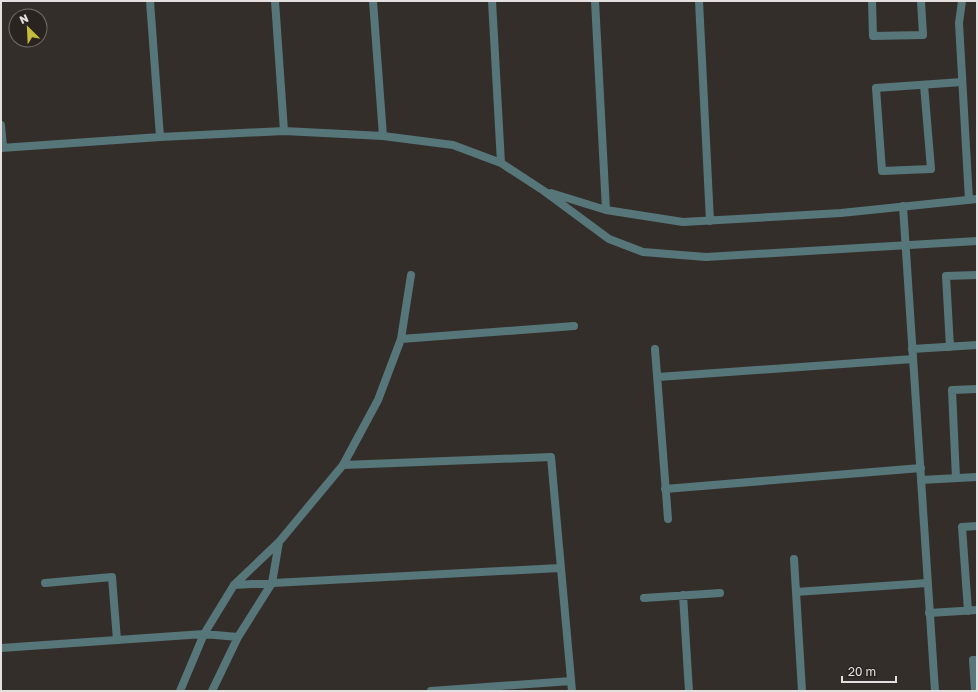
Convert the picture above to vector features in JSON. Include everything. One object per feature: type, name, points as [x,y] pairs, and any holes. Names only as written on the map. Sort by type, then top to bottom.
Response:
[{"type":"street","points":[[150,1],[160,136]]},
{"type":"street","points":[[275,1],[284,132]]},
{"type":"street","points":[[373,1],[384,136]]},
{"type":"street","points":[[492,1],[501,163]]},
{"type":"street","points":[[595,1],[606,210]]},
{"type":"street","points":[[699,1],[710,222]]},
{"type":"street","points":[[872,1],[873,36],[923,35],[921,1]]},
{"type":"street","points":[[544,191],[606,210],[683,222],[710,222],[973,200],[962,82],[959,23],[962,1]]},
{"type":"street","points":[[924,85],[931,169],[882,171],[876,88],[962,82]]},
{"type":"street","points":[[1,125],[2,148],[160,136],[284,132],[384,136],[454,145],[501,163],[544,191],[609,239],[643,252],[706,256],[977,241]]},
{"type":"street","points":[[903,206],[935,691]]},
{"type":"street","points":[[180,691],[204,634],[234,585],[279,542],[343,465],[378,400],[401,339],[411,275]]},
{"type":"street","points":[[950,347],[946,276],[977,275]]},
{"type":"street","points":[[401,339],[574,326]]},
{"type":"street","points":[[912,350],[977,345]]},
{"type":"street","points":[[655,349],[668,519]]},
{"type":"street","points":[[658,377],[913,360]]},
{"type":"street","points":[[956,478],[952,390],[977,389]]},
{"type":"street","points":[[343,465],[551,457],[572,691]]},
{"type":"street","points":[[665,489],[921,468]]},
{"type":"street","points":[[922,480],[977,477]]},
{"type":"street","points":[[968,611],[962,527],[977,526]]},
{"type":"street","points":[[212,691],[238,637],[272,583],[279,542]]},
{"type":"street","points":[[794,559],[802,691]]},
{"type":"street","points":[[234,585],[560,568]]},
{"type":"street","points":[[45,583],[112,577],[117,640]]},
{"type":"street","points":[[796,592],[927,583]]},
{"type":"street","points":[[644,598],[720,593]]},
{"type":"street","points":[[683,595],[689,691]]},
{"type":"street","points":[[929,613],[977,610]]},
{"type":"street","points":[[1,648],[204,634],[238,637]]},
{"type":"street","points":[[975,691],[973,660],[977,660]]},
{"type":"street","points":[[431,691],[571,681]]}]
